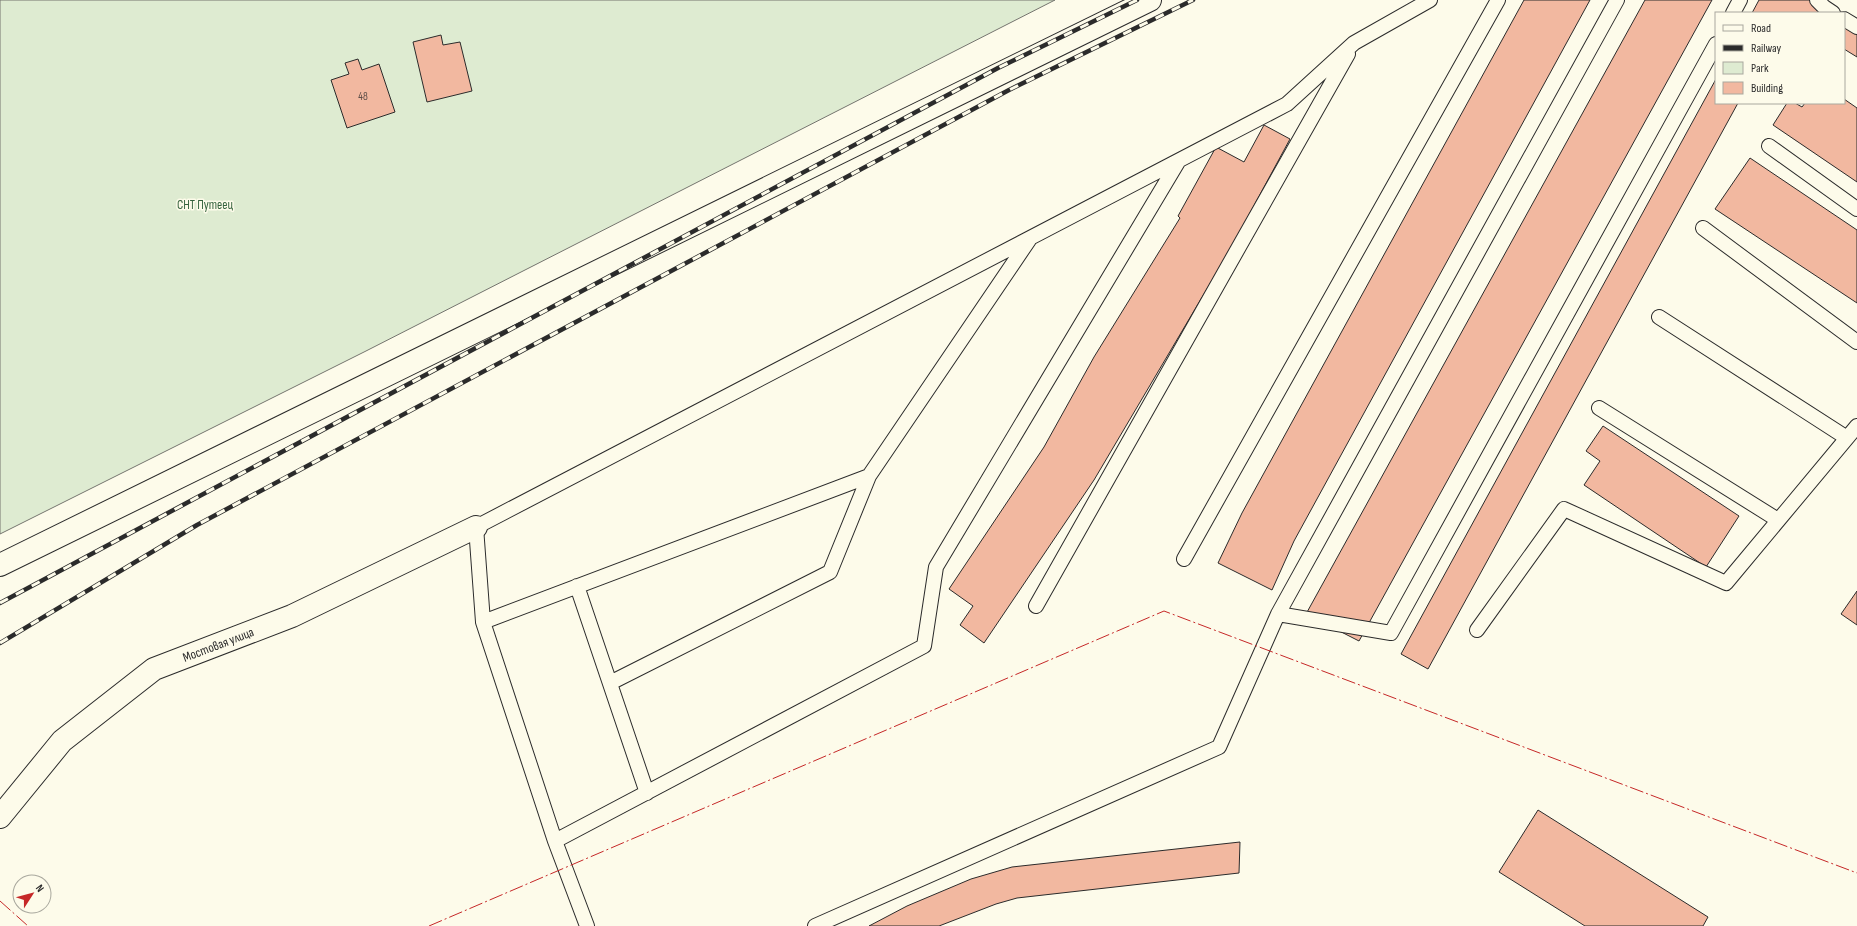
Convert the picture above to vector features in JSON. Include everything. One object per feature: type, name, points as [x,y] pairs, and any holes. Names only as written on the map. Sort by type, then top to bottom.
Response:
[{"type":"street","points":[[0,565],[1150,0]]},
{"type":"street","name":"Мостовая улица","points":[[0,817],[62,741],[154,669],[292,616],[476,527]]},
{"type":"lane","points":[[587,926],[555,841],[483,622],[476,527],[1287,104],[1354,43],[1430,0]]},
{"type":"lane","points":[[1184,559],[1498,0]]},
{"type":"lane","points":[[815,926],[1219,746],[1278,614],[1617,0]]},
{"type":"lane","points":[[1734,12],[1740,0]]},
{"type":"lane","points":[[1817,0],[1832,12]]},
{"type":"lane","points":[[1845,20],[1857,27]]},
{"type":"lane","points":[[1036,606],[1354,43]]},
{"type":"lane","points":[[1278,614],[1391,633],[1715,46]]},
{"type":"lane","points":[[1769,146],[1857,209]]},
{"type":"lane","points":[[555,841],[924,646],[936,567],[1178,161]]},
{"type":"lane","points":[[1703,228],[1857,342]]},
{"type":"lane","points":[[610,683],[830,572],[869,476],[1030,238]]},
{"type":"lane","points":[[1659,317],[1847,438]]},
{"type":"lane","points":[[1599,408],[1778,520]]},
{"type":"lane","points":[[1477,630],[1564,509],[1726,583],[1857,426]]},
{"type":"lane","points":[[483,622],[869,476]]},
{"type":"lane","points":[[577,586],[647,792]]},
{"type":"green space","name":"СНТ Путеец","points":[[0,0],[1055,0],[366,351],[0,534]]},
{"type":"building","points":[[1524,0],[1590,0],[1294,541],[1272,590],[1218,563],[1242,513]]},
{"type":"building","points":[[1645,0],[1712,0],[1359,641],[1306,614]]},
{"type":"building","points":[[1759,0],[1823,0],[1841,12],[1753,12]]},
{"type":"building","points":[[1845,15],[1857,22],[1857,57],[1845,50]]},
{"type":"building","points":[[441,35],[443,45],[460,42],[472,91],[427,102],[413,42]]},
{"type":"building","points":[[358,59],[362,70],[379,64],[395,112],[347,128],[331,80],[349,74],[345,63]]},
{"type":"building","points":[[1715,81],[1715,104],[1737,104],[1428,669],[1401,654]]},
{"type":"building","points":[[1845,100],[1857,108],[1857,182],[1773,125],[1786,104],[1797,104],[1802,107],[1804,104],[1845,104]]},
{"type":"building","points":[[1264,125],[1290,139],[1230,250],[1094,480],[984,643],[960,625],[973,606],[949,589],[1044,447],[1094,357],[1180,218],[1178,216],[1216,147],[1244,162]]},
{"type":"building","points":[[1750,158],[1857,230],[1857,303],[1715,209]]},
{"type":"building","points":[[1603,426],[1739,516],[1706,567],[1584,485],[1600,461],[1586,451]]},
{"type":"building","points":[[1857,591],[1857,625],[1841,614]]},
{"type":"building","points":[[1538,810],[1708,917],[1703,926],[1585,926],[1499,872]]},
{"type":"building","points":[[1240,842],[1239,873],[1017,898],[996,904],[939,926],[869,926],[907,906],[971,879],[1012,867]]},
{"type":"railway","points":[[0,603],[998,68],[1137,0]]},
{"type":"railway","points":[[0,643],[197,525],[1009,90],[1193,0]]},
{"type":"power","points":[[429,926],[1164,611],[1857,873]]},
{"type":"power","points":[[0,901],[28,926]]}]
